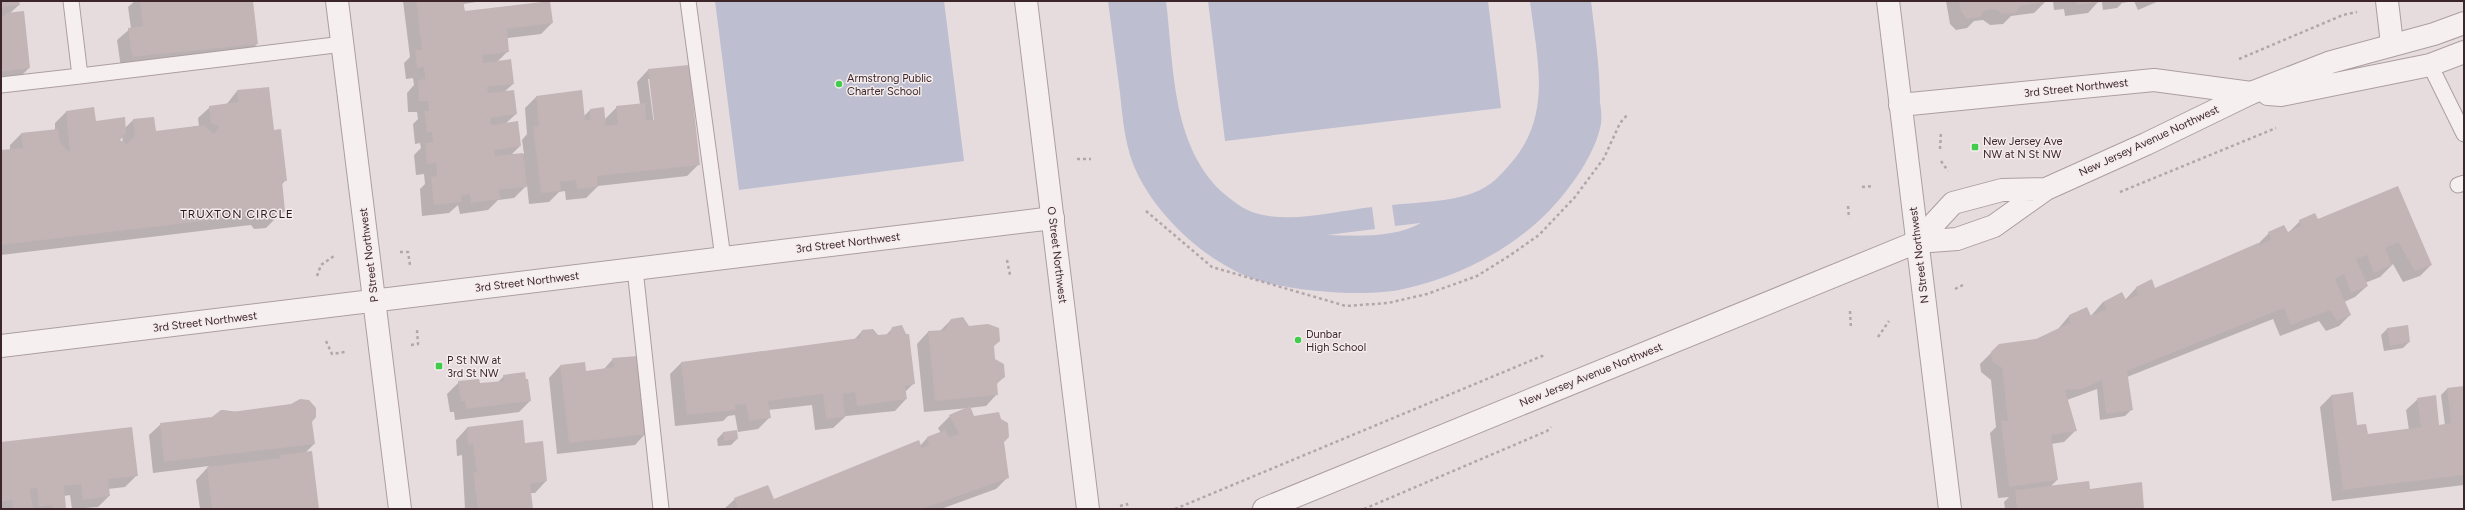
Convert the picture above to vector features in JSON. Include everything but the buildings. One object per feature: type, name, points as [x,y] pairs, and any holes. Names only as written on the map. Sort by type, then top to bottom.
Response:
[{"type":"street","name":"P Street Northwest","points":[[338,1],[400,509]]},
{"type":"street","name":"O Street Northwest","points":[[1026,1],[1088,509]]},
{"type":"street","name":"N Street Northwest","points":[[1888,1],[1950,509]]},
{"type":"street","points":[[2387,1],[2392,44]]},
{"type":"street","name":"New Jersey Avenue Northwest","points":[[1264,509],[1917,242],[1957,239],[1994,226],[2046,189],[2146,144],[2251,93],[2331,62],[2392,44],[2434,34],[2464,23]]},
{"type":"street","name":"New Jersey Avenue Northwest","points":[[2251,93],[2281,95],[2430,65],[2464,52]]},
{"type":"street","name":"3rd Street Northwest","points":[[1900,104],[2154,80],[2251,93]]},
{"type":"street","name":"New Jersey Avenue Northwest","points":[[1917,242],[1953,203],[2002,190],[2046,189]]},
{"type":"street","name":"3rd Street Northwest","points":[[1,346],[1053,218]]},
{"type":"lane","points":[[71,1],[80,76]]},
{"type":"lane","points":[[688,1],[723,258]]},
{"type":"lane","points":[[1,85],[343,44]]},
{"type":"lane","points":[[2430,65],[2464,134]]},
{"type":"lane","points":[[635,269],[661,509]]},
{"type":"path","points":[[2238,59],[2343,15]]},
{"type":"path","points":[[1146,211],[1212,267],[1346,306],[1388,302],[1427,294],[1477,276],[1539,235],[1575,197],[1604,158],[1620,123],[1628,114]]},
{"type":"path","points":[[1939,153],[1942,127]]},
{"type":"path","points":[[2115,192],[2123,192],[2277,127]]},
{"type":"path","points":[[1073,160],[1091,159]]},
{"type":"path","points":[[1939,159],[1947,167]]},
{"type":"path","points":[[1862,187],[1873,186]]},
{"type":"path","points":[[1848,206],[1849,218]]},
{"type":"path","points":[[393,251],[408,252],[410,269]]},
{"type":"path","points":[[317,276],[321,265],[334,256]]},
{"type":"path","points":[[1008,260],[1010,275]]},
{"type":"path","points":[[1850,311],[1851,329]]},
{"type":"path","points":[[1878,337],[1889,321]]},
{"type":"path","points":[[404,346],[418,344],[417,330]]},
{"type":"path","points":[[326,341],[332,354],[345,352]]},
{"type":"path","points":[[1115,508],[1127,504],[1128,509]]},
{"type":"shaded area","name":"Armstrong Public Charter School","points":[[715,1],[944,1],[964,161],[739,190]]},
{"type":"shaded area","points":[[1108,1],[1166,1],[1174,77],[1184,128],[1193,151],[1205,173],[1222,192],[1232,200],[1251,212],[1276,217],[1304,217],[1372,207],[1375,229],[1327,235],[1351,236],[1387,234],[1410,228],[1421,223],[1395,226],[1392,205],[1444,200],[1464,196],[1479,191],[1490,184],[1507,168],[1524,145],[1533,126],[1537,106],[1539,86],[1538,65],[1530,1],[1591,1],[1600,89],[1601,124],[1598,136],[1581,171],[1549,211],[1517,239],[1499,251],[1460,271],[1440,279],[1399,290],[1366,293],[1306,290],[1254,279],[1219,262],[1187,237],[1172,223],[1159,207],[1147,191],[1138,175],[1130,155],[1125,135]]},
{"type":"shaded area","points":[[1208,1],[1488,1],[1501,108],[1225,141]]},
{"type":"place","name":"Armstrong Public Charter School","points":[[839,84]]},
{"type":"place","name":"New Jersey Ave NW at N St NW","points":[[1975,147]]},
{"type":"place","name":"Dunbar High School","points":[[1298,340]]},
{"type":"place","name":"P St NW at 3rd St NW","points":[[439,366]]},
{"type":"district","name":"TRUXTON CIRCLE","points":[[237,214]]}]
